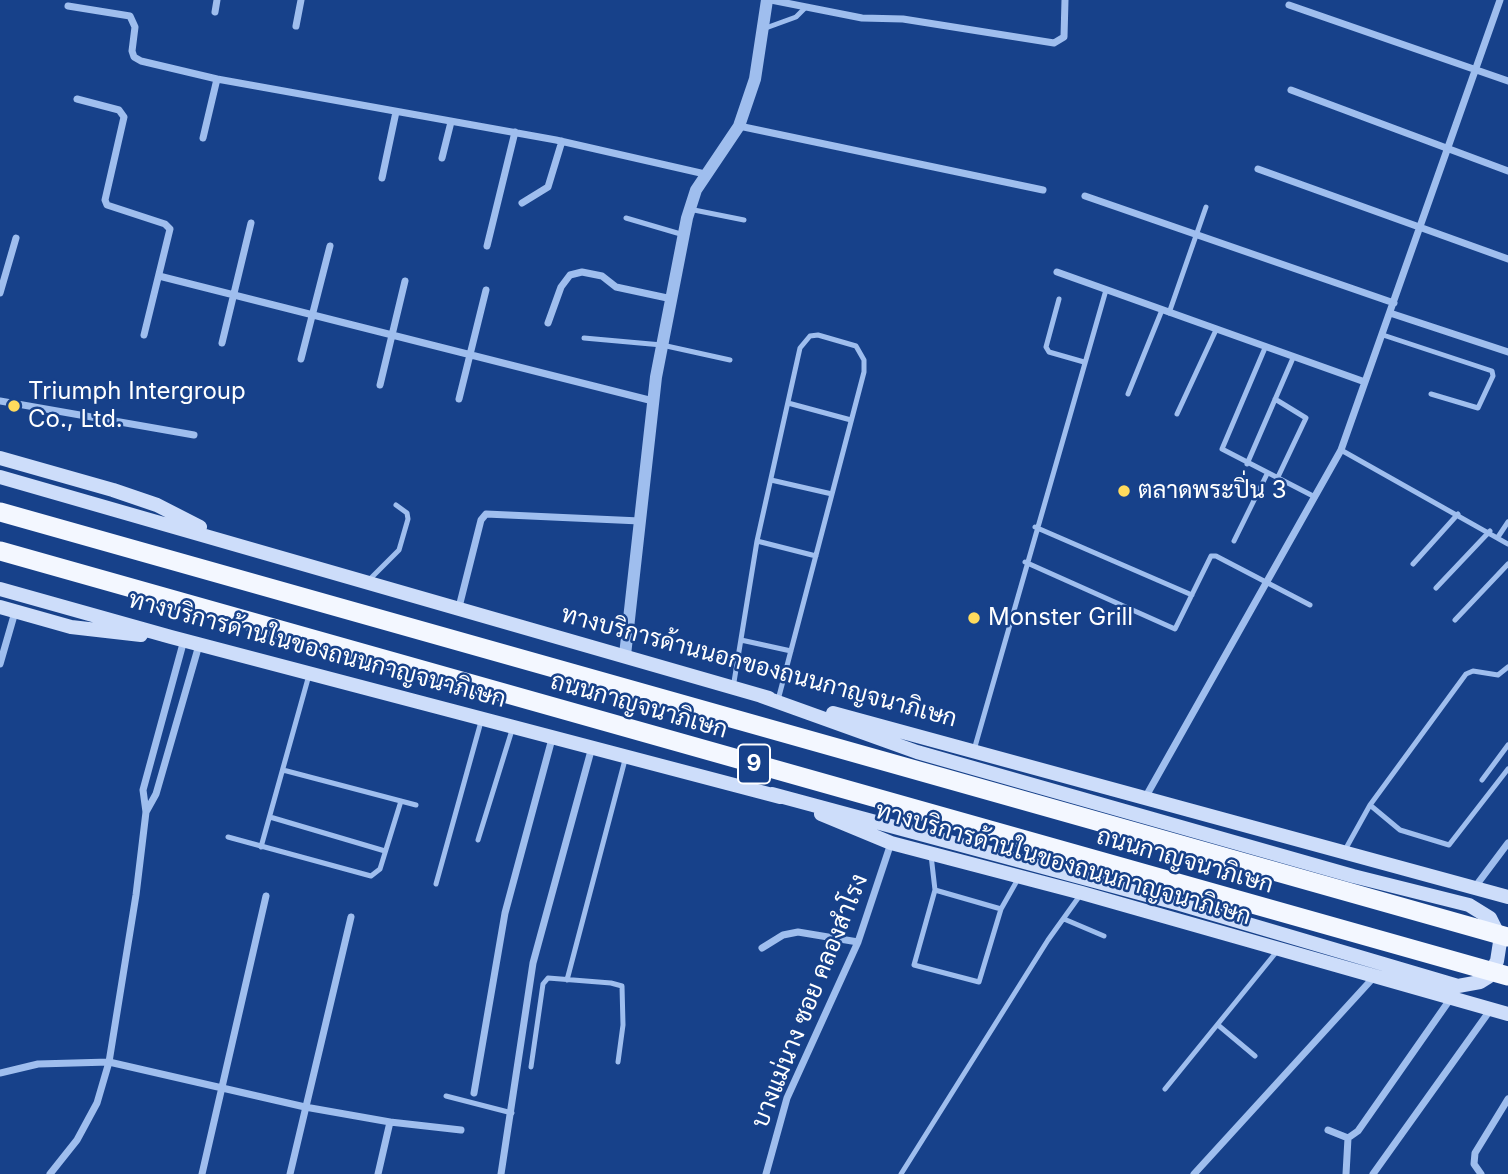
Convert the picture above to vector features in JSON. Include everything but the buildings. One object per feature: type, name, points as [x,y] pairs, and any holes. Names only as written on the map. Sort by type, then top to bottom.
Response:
[{"type":"highway","name":"ถนนกาญจนาภิเษก","points":[[0,512],[1508,937]]},
{"type":"highway","name":"ถนนกาญจนาภิเษก","points":[[0,551],[1508,976]]},
{"type":"main road","points":[[0,458],[146,501],[231,542]]},
{"type":"main road","name":"ทางบริการด้านนอกของถนนกาญจนาภิเษก","points":[[0,477],[368,580],[761,696],[974,750],[1508,897]]},
{"type":"main road","name":"ทางบริการด้านในของถนนกาญจนาภิเษก","points":[[0,589],[177,639],[482,716],[772,794],[891,843],[1082,893],[1508,1014]]},
{"type":"main road","points":[[0,607],[88,630],[177,639]]},
{"type":"main road","points":[[761,696],[917,752],[1469,905],[1490,918],[1497,932],[1500,942],[1497,961],[1480,982],[1458,986],[1180,904],[772,794]]},
{"type":"street","points":[[215,12],[217,0]]},
{"type":"street","points":[[296,26],[301,0]]},
{"type":"street","points":[[625,655],[653,401],[689,209],[705,174],[739,126],[755,79],[769,0],[806,8],[1054,43],[1064,37],[1065,0]]},
{"type":"street","points":[[1144,798],[1341,450],[1447,148],[1478,69],[1500,0]]},
{"type":"street","points":[[1289,5],[1508,81]]},
{"type":"street","points":[[68,6],[130,16],[135,27],[132,51],[134,57],[217,79],[562,141],[705,174]]},
{"type":"street","points":[[203,138],[217,79]]},
{"type":"street","points":[[1291,90],[1508,171]]},
{"type":"street","points":[[78,99],[101,104],[122,113],[105,200],[112,208],[165,224],[170,229],[144,335]]},
{"type":"street","points":[[382,178],[396,112]]},
{"type":"street","points":[[442,158],[451,122]]},
{"type":"street","points":[[739,126],[1043,190]]},
{"type":"street","points":[[487,246],[515,132]]},
{"type":"street","points":[[522,203],[548,187],[562,141]]},
{"type":"street","points":[[1258,169],[1508,259]]},
{"type":"street","points":[[1085,197],[1394,303]]},
{"type":"street","points":[[222,343],[251,223]]},
{"type":"street","points":[[0,293],[16,238]]},
{"type":"street","points":[[301,359],[330,246]]},
{"type":"street","points":[[548,323],[561,287],[570,275],[582,272],[603,276],[616,287],[672,299]]},
{"type":"street","points":[[1057,272],[1365,382]]},
{"type":"street","points":[[159,276],[653,401]]},
{"type":"street","points":[[380,385],[405,281]]},
{"type":"street","points":[[459,399],[486,290]]},
{"type":"street","points":[[1390,313],[1508,352]]},
{"type":"street","points":[[0,401],[194,435]]},
{"type":"street","points":[[459,607],[481,520],[486,514],[640,521]]},
{"type":"street","points":[[0,664],[15,611]]},
{"type":"street","points":[[50,1174],[77,1140],[97,1103],[109,1062],[146,813],[143,790],[177,639]]},
{"type":"street","points":[[146,813],[156,794],[200,645]]},
{"type":"street","points":[[474,1093],[505,913],[553,735]]},
{"type":"street","points":[[501,1174],[533,963],[593,746]]},
{"type":"street","points":[[1475,888],[1508,842]]},
{"type":"street","name":"บางแม่นาง ซอย คลองสำโรง","points":[[766,1174],[787,1098],[858,942],[891,843]]},
{"type":"street","points":[[202,1174],[266,896]]},
{"type":"street","points":[[290,1174],[351,917]]},
{"type":"street","points":[[762,948],[783,935],[798,932],[858,942]]},
{"type":"street","points":[[1194,1174],[1374,976]]},
{"type":"street","points":[[1346,1174],[1348,1138],[1366,1122],[1451,998]]},
{"type":"street","points":[[1373,1174],[1492,1009]]},
{"type":"street","points":[[0,1073],[38,1064],[109,1062],[305,1107],[390,1122],[461,1130]]},
{"type":"street","points":[[1481,1174],[1474,1164],[1475,1153],[1508,1099]]},
{"type":"street","points":[[378,1174],[390,1122]]},
{"type":"street","points":[[1328,1130],[1348,1138]]},
{"type":"lane","points":[[763,29],[796,17],[806,8]]},
{"type":"lane","points":[[1128,394],[1165,311],[1206,207]]},
{"type":"lane","points":[[689,209],[744,220]]},
{"type":"lane","points":[[626,218],[684,235]]},
{"type":"lane","points":[[974,750],[1035,527],[1106,290]]},
{"type":"lane","points":[[1059,299],[1046,347],[1049,352],[1084,362]]},
{"type":"lane","points":[[1177,414],[1216,330]]},
{"type":"lane","points":[[733,688],[757,541],[800,348],[810,336],[818,335],[856,346],[861,352],[864,372],[778,700]]},
{"type":"lane","points":[[1383,335],[1492,371],[1493,376],[1478,408],[1431,394]]},
{"type":"lane","points":[[584,338],[662,345],[730,360]]},
{"type":"lane","points":[[1265,348],[1223,445],[1224,452],[1315,498]]},
{"type":"lane","points":[[1247,464],[1293,358]]},
{"type":"lane","points":[[1275,399],[1306,418],[1277,479]]},
{"type":"lane","points":[[788,403],[851,420]]},
{"type":"lane","points":[[1341,450],[1490,531],[1508,544]]},
{"type":"lane","points":[[1234,541],[1267,474]]},
{"type":"lane","points":[[771,480],[832,494]]},
{"type":"lane","points":[[368,580],[399,550],[408,519],[407,513],[396,505]]},
{"type":"lane","points":[[1413,564],[1458,514]]},
{"type":"lane","points":[[1498,537],[1508,522]]},
{"type":"lane","points":[[1035,527],[1192,595]]},
{"type":"lane","points":[[1436,588],[1490,531]]},
{"type":"lane","points":[[757,541],[816,556]]},
{"type":"lane","points":[[1025,562],[1175,629],[1210,556],[1267,582],[1310,606]]},
{"type":"lane","points":[[1455,620],[1508,564]]},
{"type":"lane","points":[[741,640],[791,651]]},
{"type":"lane","points":[[1343,853],[1370,805],[1466,674],[1473,671],[1498,675],[1508,667]]},
{"type":"lane","points":[[261,846],[310,672]]},
{"type":"lane","points":[[436,884],[482,716]]},
{"type":"lane","points":[[478,840],[514,725]]},
{"type":"lane","points":[[1482,780],[1508,745]]},
{"type":"lane","points":[[567,980],[626,756]]},
{"type":"lane","points":[[1370,805],[1401,830],[1449,845],[1508,769]]},
{"type":"lane","points":[[284,770],[416,805]]},
{"type":"lane","points":[[229,837],[371,877],[380,869],[401,801]]},
{"type":"lane","points":[[270,817],[386,851]]},
{"type":"lane","points":[[930,853],[935,890],[914,965],[979,982],[1000,909],[1020,876]]},
{"type":"lane","points":[[935,890],[1000,909]]},
{"type":"lane","points":[[901,1174],[1082,893]]},
{"type":"lane","points":[[1064,919],[1104,936]]},
{"type":"lane","points":[[1165,1089],[1279,949]]},
{"type":"lane","points":[[531,1067],[543,984],[548,978],[622,986],[623,1026],[618,1062]]},
{"type":"lane","points":[[1218,1025],[1255,1056]]},
{"type":"lane","points":[[446,1096],[512,1113]]},
{"type":"place","name":"Triumph Intergroup Co., Ltd.","points":[[14,406]]},
{"type":"place","name":"ตลาดพระปิ่น 3","points":[[1124,491]]},
{"type":"place","name":"Monster Grill","points":[[974,618]]}]
